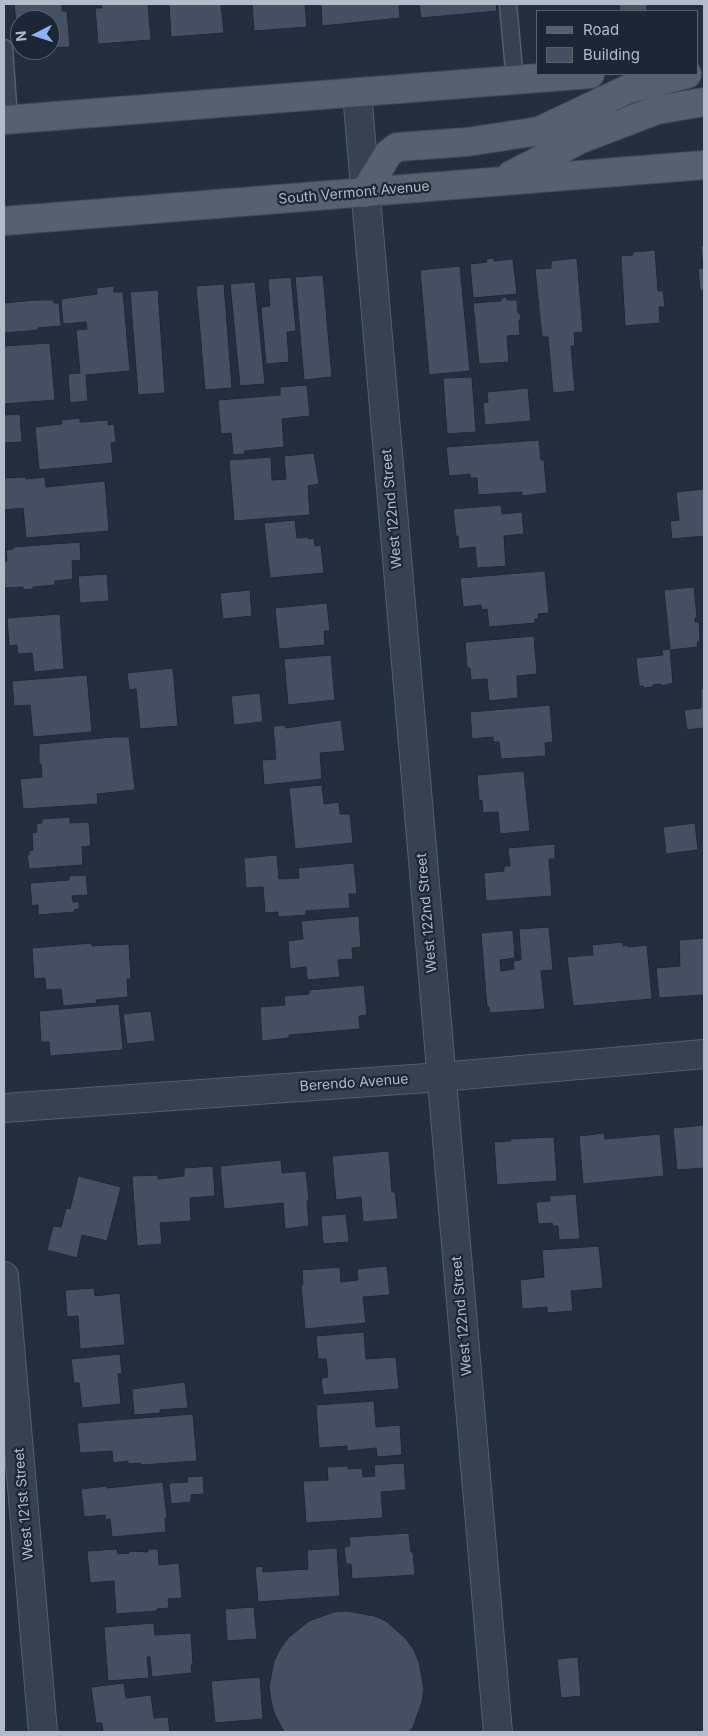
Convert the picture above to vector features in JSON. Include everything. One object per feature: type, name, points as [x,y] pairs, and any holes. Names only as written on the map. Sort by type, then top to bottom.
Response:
[{"type":"main road","points":[[6,120],[579,75]]},
{"type":"main road","points":[[364,193],[388,154],[397,147],[467,142],[539,131],[628,89],[683,75]]},
{"type":"main road","points":[[500,180],[581,139],[657,110],[704,102]]},
{"type":"main road","name":"South Vermont Avenue","points":[[4,221],[704,165]]},
{"type":"street","name":"West 122nd Street","points":[[357,93],[364,193],[498,1732]]},
{"type":"street","name":"Berendo Avenue","points":[[4,1108],[441,1077],[704,1054]]},
{"type":"street","name":"West 121st Street","points":[[4,1276],[43,1732]]},
{"type":"lane","points":[[508,4],[514,81]]},
{"type":"lane","points":[[4,48],[6,120]]},
{"type":"building","points":[[14,4],[62,4],[62,11],[67,11],[70,47],[60,48],[60,10],[15,10]]},
{"type":"building","points":[[101,4],[148,4],[151,40],[98,44],[95,8],[102,8]]},
{"type":"building","points":[[169,4],[221,4],[224,33],[171,37]]},
{"type":"building","points":[[252,4],[305,4],[307,27],[254,31]]},
{"type":"building","points":[[321,4],[399,4],[400,18],[322,26]]},
{"type":"building","points":[[419,4],[496,4],[497,11],[421,18]]},
{"type":"building","points":[[534,4],[559,4],[534,6]]},
{"type":"building","points":[[619,4],[647,4],[647,10],[620,10]]},
{"type":"building","points":[[704,245],[704,290],[700,291],[698,269],[703,268],[701,246]]},
{"type":"building","points":[[655,250],[658,291],[663,291],[665,307],[659,307],[660,323],[625,326],[621,256],[633,255],[633,252]]},
{"type":"building","points":[[494,258],[494,261],[513,259],[517,294],[473,298],[470,264],[487,262],[486,259]]},
{"type":"building","points":[[577,258],[583,332],[574,333],[575,346],[571,346],[575,391],[553,393],[548,337],[542,337],[535,269],[551,268],[551,261]]},
{"type":"building","points":[[460,266],[470,371],[429,375],[420,270]]},
{"type":"building","points":[[323,275],[332,377],[304,380],[295,277]]},
{"type":"building","points":[[291,277],[296,331],[287,332],[289,362],[266,364],[261,307],[270,306],[268,279]]},
{"type":"building","points":[[255,282],[265,384],[240,386],[230,284]]},
{"type":"building","points":[[224,284],[232,388],[205,390],[196,286]]},
{"type":"building","points":[[114,286],[114,292],[123,292],[130,371],[86,375],[88,401],[70,403],[68,374],[80,373],[76,330],[87,329],[86,322],[63,324],[61,299],[97,294],[96,288]]},
{"type":"building","points":[[158,290],[165,393],[138,395],[130,292]]},
{"type":"building","points":[[506,297],[507,300],[517,300],[518,313],[520,313],[521,320],[519,320],[520,335],[507,336],[509,362],[479,364],[473,303],[501,301],[501,298]]},
{"type":"building","points":[[53,300],[54,303],[59,303],[61,326],[4,333],[4,303]]},
{"type":"building","points":[[50,343],[55,400],[4,404],[4,346]]},
{"type":"building","points":[[472,377],[476,432],[447,434],[443,378]]},
{"type":"building","points":[[307,385],[310,416],[282,419],[284,447],[244,451],[245,454],[233,455],[231,433],[221,434],[218,400],[280,395],[280,387]]},
{"type":"building","points":[[528,388],[531,421],[485,425],[483,403],[488,402],[487,392]]},
{"type":"building","points":[[20,414],[22,442],[4,443],[4,415]]},
{"type":"building","points":[[80,418],[80,422],[108,420],[108,425],[114,424],[116,442],[111,443],[113,463],[39,470],[35,427],[62,424],[61,420]]},
{"type":"building","points":[[539,440],[541,460],[544,460],[547,493],[522,496],[522,492],[478,495],[477,478],[470,478],[470,474],[449,476],[446,447]]},
{"type":"building","points":[[314,453],[319,484],[308,486],[310,515],[234,521],[229,460],[271,457],[272,480],[286,479],[284,456]]},
{"type":"building","points":[[26,477],[26,479],[45,477],[46,487],[105,481],[109,531],[26,538],[23,508],[4,510],[4,478]]},
{"type":"building","points":[[704,489],[704,536],[672,539],[670,521],[679,520],[676,492]]},
{"type":"building","points":[[501,505],[502,514],[522,512],[524,534],[504,536],[506,566],[477,568],[475,547],[459,549],[453,509]]},
{"type":"building","points":[[295,520],[297,538],[314,538],[315,546],[321,545],[324,573],[270,578],[264,523]]},
{"type":"building","points":[[80,542],[81,560],[72,561],[73,579],[55,581],[55,585],[33,587],[33,589],[23,590],[23,587],[5,588],[4,562],[7,561],[6,550],[13,549],[13,547]]},
{"type":"building","points":[[545,571],[549,613],[538,614],[539,619],[535,619],[535,623],[489,627],[487,609],[482,610],[481,605],[463,607],[460,578]]},
{"type":"building","points":[[107,574],[109,601],[80,603],[78,576]]},
{"type":"building","points":[[694,587],[697,617],[695,622],[699,622],[700,642],[697,642],[698,647],[670,650],[673,683],[644,688],[639,686],[636,658],[663,655],[662,650],[670,649],[664,590]]},
{"type":"building","points":[[250,590],[252,616],[223,619],[220,593]]},
{"type":"building","points":[[327,603],[330,631],[324,631],[325,645],[279,649],[275,608]]},
{"type":"building","points":[[60,614],[64,669],[34,672],[32,653],[18,654],[17,645],[9,646],[7,618]]},
{"type":"building","points":[[534,636],[537,674],[517,676],[518,698],[489,701],[487,679],[471,680],[470,668],[467,668],[465,642]]},
{"type":"building","points":[[331,655],[335,700],[288,705],[284,659]]},
{"type":"building","points":[[173,668],[178,726],[140,729],[136,689],[129,690],[127,673]]},
{"type":"building","points":[[87,675],[92,732],[33,737],[30,705],[14,706],[12,681]]},
{"type":"building","points":[[704,688],[704,736],[703,728],[687,730],[684,710],[701,708],[701,689]]},
{"type":"building","points":[[260,693],[263,722],[234,725],[231,696]]},
{"type":"building","points":[[550,705],[553,742],[545,743],[546,756],[501,759],[499,742],[493,742],[493,737],[472,739],[470,712]]},
{"type":"building","points":[[341,720],[345,751],[320,753],[322,779],[264,785],[262,760],[276,759],[273,726],[285,725],[286,728]]},
{"type":"building","points":[[129,737],[135,790],[97,794],[98,804],[23,809],[20,779],[42,777],[41,764],[39,764],[39,744]]},
{"type":"building","points":[[524,771],[530,831],[500,834],[498,812],[483,813],[482,800],[479,801],[477,775]]},
{"type":"building","points":[[322,785],[324,804],[339,802],[340,814],[350,814],[353,843],[295,849],[289,788]]},
{"type":"building","points":[[70,817],[70,823],[89,822],[91,846],[82,847],[83,865],[29,869],[27,855],[29,855],[29,851],[33,850],[32,833],[37,832],[36,824],[42,823],[42,819]]},
{"type":"building","points":[[695,823],[698,850],[666,854],[663,827]]},
{"type":"building","points":[[555,844],[555,859],[549,859],[552,896],[486,901],[484,873],[504,871],[504,866],[510,866],[508,848]]},
{"type":"building","points":[[277,855],[279,879],[299,878],[298,868],[354,863],[357,894],[349,894],[350,908],[306,911],[306,915],[278,917],[278,912],[265,913],[263,887],[246,888],[244,858]]},
{"type":"building","points":[[86,875],[88,895],[72,896],[73,902],[79,902],[79,909],[74,910],[75,912],[38,915],[38,905],[32,906],[30,883],[69,880],[69,876]]},
{"type":"building","points":[[359,916],[361,947],[352,948],[353,959],[338,960],[340,977],[307,980],[306,967],[290,969],[288,941],[303,939],[301,921]]},
{"type":"building","points":[[549,927],[553,970],[541,971],[545,1009],[490,1013],[489,1007],[487,1007],[481,933],[513,930],[515,958],[500,960],[501,971],[514,969],[513,961],[521,960],[519,929]]},
{"type":"building","points":[[704,938],[704,995],[659,998],[656,968],[680,966],[679,940]]},
{"type":"building","points":[[623,942],[623,946],[628,945],[628,947],[647,945],[652,999],[573,1006],[567,957],[593,955],[592,945]]},
{"type":"building","points":[[91,943],[92,946],[129,944],[131,979],[127,979],[128,997],[96,1000],[97,1003],[63,1006],[61,989],[46,990],[45,978],[34,979],[32,948]]},
{"type":"building","points":[[364,985],[367,1015],[359,1016],[360,1029],[289,1035],[289,1038],[262,1041],[260,1007],[285,1005],[284,996],[309,994],[309,990]]},
{"type":"building","points":[[119,1004],[123,1050],[50,1056],[49,1042],[41,1042],[39,1011]]},
{"type":"building","points":[[151,1011],[155,1041],[127,1044],[123,1014]]},
{"type":"building","points":[[704,1125],[704,1168],[677,1170],[673,1128]]},
{"type":"building","points":[[604,1133],[605,1139],[660,1134],[664,1176],[583,1184],[579,1136]]},
{"type":"building","points":[[554,1137],[557,1181],[497,1185],[494,1142],[511,1141],[510,1139]]},
{"type":"building","points":[[389,1151],[392,1192],[395,1192],[398,1219],[363,1222],[361,1197],[336,1200],[332,1156]]},
{"type":"building","points":[[281,1160],[282,1173],[306,1171],[309,1226],[285,1229],[283,1203],[224,1209],[220,1166]]},
{"type":"building","points":[[213,1166],[215,1196],[190,1198],[191,1221],[160,1223],[162,1244],[137,1246],[132,1176],[158,1175],[158,1179],[184,1176],[184,1168]]},
{"type":"building","points":[[78,1176],[121,1187],[107,1241],[82,1235],[77,1258],[47,1250],[53,1226],[61,1227],[66,1208],[70,1209]]},
{"type":"building","points":[[576,1194],[580,1239],[559,1240],[558,1226],[553,1226],[552,1223],[538,1224],[536,1202],[550,1201],[549,1196]]},
{"type":"building","points":[[346,1214],[349,1242],[323,1244],[321,1216]]},
{"type":"building","points":[[599,1246],[603,1288],[571,1291],[573,1311],[547,1313],[547,1307],[522,1309],[520,1280],[544,1277],[542,1250]]},
{"type":"building","points":[[387,1266],[390,1295],[363,1297],[366,1323],[305,1329],[301,1285],[303,1285],[302,1270],[340,1267],[341,1282],[358,1280],[357,1269]]},
{"type":"building","points":[[94,1288],[95,1296],[120,1293],[125,1345],[80,1349],[78,1316],[67,1317],[65,1290]]},
{"type":"building","points":[[364,1332],[366,1359],[396,1357],[399,1389],[323,1395],[321,1378],[328,1377],[326,1359],[318,1359],[316,1336]]},
{"type":"building","points":[[120,1354],[122,1373],[118,1374],[121,1404],[82,1408],[79,1383],[74,1383],[71,1359]]},
{"type":"building","points":[[185,1382],[188,1408],[160,1410],[160,1413],[134,1415],[132,1389]]},
{"type":"building","points":[[374,1401],[376,1427],[400,1425],[402,1455],[377,1457],[376,1448],[347,1451],[347,1446],[319,1448],[316,1405]]},
{"type":"building","points":[[193,1414],[197,1461],[141,1465],[140,1463],[128,1464],[128,1461],[113,1463],[112,1451],[80,1453],[77,1423]]},
{"type":"building","points":[[404,1463],[406,1490],[381,1492],[383,1518],[306,1523],[303,1481],[328,1480],[327,1467],[348,1466],[348,1469],[362,1468],[363,1477],[375,1476],[374,1465]]},
{"type":"building","points":[[203,1476],[204,1494],[191,1495],[191,1502],[171,1504],[169,1483],[188,1482],[187,1477]]},
{"type":"building","points":[[163,1482],[167,1518],[165,1518],[166,1532],[112,1537],[110,1519],[105,1520],[105,1515],[84,1517],[81,1489]]},
{"type":"building","points":[[409,1533],[415,1575],[352,1579],[351,1564],[346,1564],[344,1547],[350,1546],[349,1537]]},
{"type":"building","points":[[337,1548],[340,1596],[258,1602],[255,1567],[263,1566],[263,1572],[308,1569],[307,1550]]},
{"type":"building","points":[[117,1549],[118,1554],[129,1553],[129,1551],[148,1552],[148,1549],[158,1549],[159,1565],[179,1563],[182,1598],[168,1599],[169,1608],[157,1609],[157,1611],[116,1614],[114,1581],[90,1583],[87,1551]]},
{"type":"building","points":[[254,1607],[257,1639],[227,1641],[225,1609]]},
{"type":"building","points":[[347,1611],[374,1616],[386,1621],[406,1639],[414,1650],[419,1662],[424,1689],[422,1702],[413,1727],[409,1732],[284,1732],[274,1713],[269,1687],[274,1661],[280,1649],[288,1638],[309,1621],[334,1612]]},
{"type":"building","points":[[154,1623],[155,1635],[191,1633],[192,1673],[152,1677],[150,1657],[147,1657],[149,1678],[108,1681],[104,1627]]},
{"type":"building","points":[[578,1657],[581,1696],[561,1698],[557,1659]]},
{"type":"building","points":[[260,1677],[263,1719],[215,1723],[211,1681]]},
{"type":"building","points":[[124,1683],[126,1698],[151,1695],[154,1718],[168,1717],[170,1732],[103,1732],[102,1723],[96,1723],[91,1687]]}]
